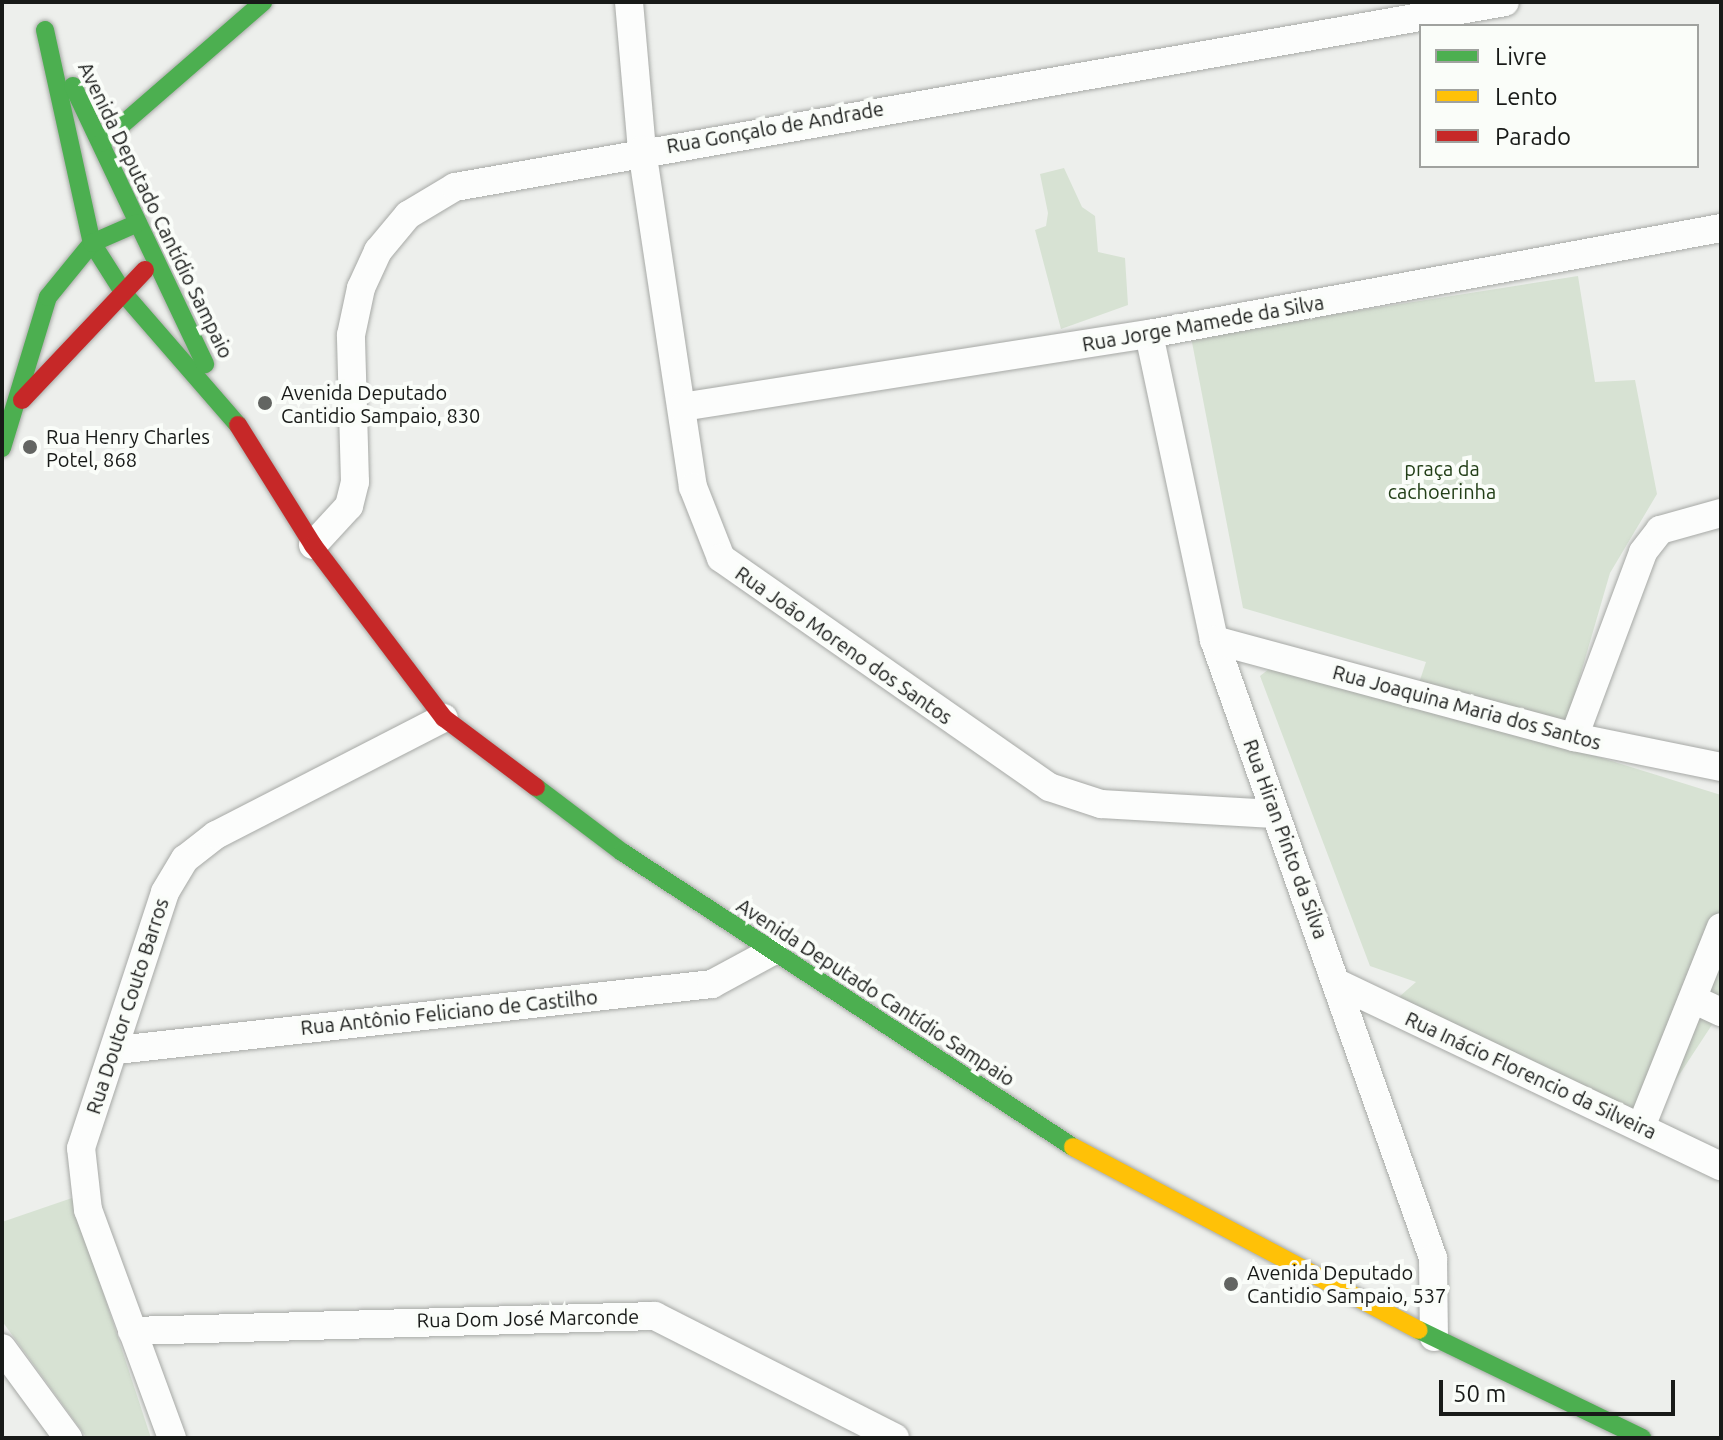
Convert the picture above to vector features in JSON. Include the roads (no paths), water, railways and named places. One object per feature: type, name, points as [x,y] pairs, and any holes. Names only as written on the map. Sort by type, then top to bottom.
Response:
[{"type":"main road","points":[[101,143],[263,2]]},
{"type":"main road","name":"Avenida Deputado Cantídio Sampaio","points":[[227,409],[125,295],[92,243],[43,23],[227,409],[313,545],[444,718],[622,852],[1081,1152],[1434,1337],[1642,1438]]},
{"type":"main road","points":[[2,448],[48,297],[92,243],[138,223]]},
{"type":"main road","points":[[12,413],[69,343],[125,295],[154,251]]},
{"type":"street","name":"Rua João Moreno dos Santos","points":[[629,2],[642,150],[705,532],[736,573],[1049,787],[1101,804],[1274,814]]},
{"type":"street","name":"Rua Gonçalo de Andrade","points":[[313,545],[349,506],[355,482],[351,335],[378,251],[408,215],[455,187],[642,150],[1505,2]]},
{"type":"street","name":"Rua Jorge Mamede da Silva","points":[[682,407],[1149,334],[1721,228]]},
{"type":"street","name":"Rua Hiran Pinto da Silva","points":[[1149,334],[1214,640],[1274,814],[1341,985],[1433,1258],[1434,1337]]},
{"type":"street","points":[[1574,737],[1643,552],[1660,530],[1721,513]]},
{"type":"street","name":"Rua Joaquina Maria dos Santos","points":[[1214,640],[1574,737],[1721,767]]},
{"type":"street","name":"Rua Doutor Couto Barros","points":[[172,1438],[88,1210],[81,1148],[117,1050],[165,892],[185,859],[444,718]]},
{"type":"street","points":[[1641,1127],[1720,932]]},
{"type":"street","name":"Rua Antônio Feliciano de Castilho","points":[[117,1050],[712,984],[773,951]]},
{"type":"street","name":"Rua Inácio Florencio da Silveira","points":[[1341,985],[1721,1166]]},
{"type":"street","points":[[1695,1000],[1721,1012]]},
{"type":"street","name":"Rua Dom José Marconde","points":[[132,1331],[655,1316],[895,1438]]},
{"type":"street","points":[[2,1348],[68,1438]]},
{"type":"place","name":"Avenida Deputado Cantidio Sampaio, 830","points":[[265,403]]},
{"type":"place","name":"Rua Henry Charles Potel, 868","points":[[30,447]]},
{"type":"place","name":"Avenida Deputado Cantidio Sampaio, 537","points":[[1231,1284]]},
{"type":"park label","name":"praça da cachoerinha","points":[[1442,480]]}]
